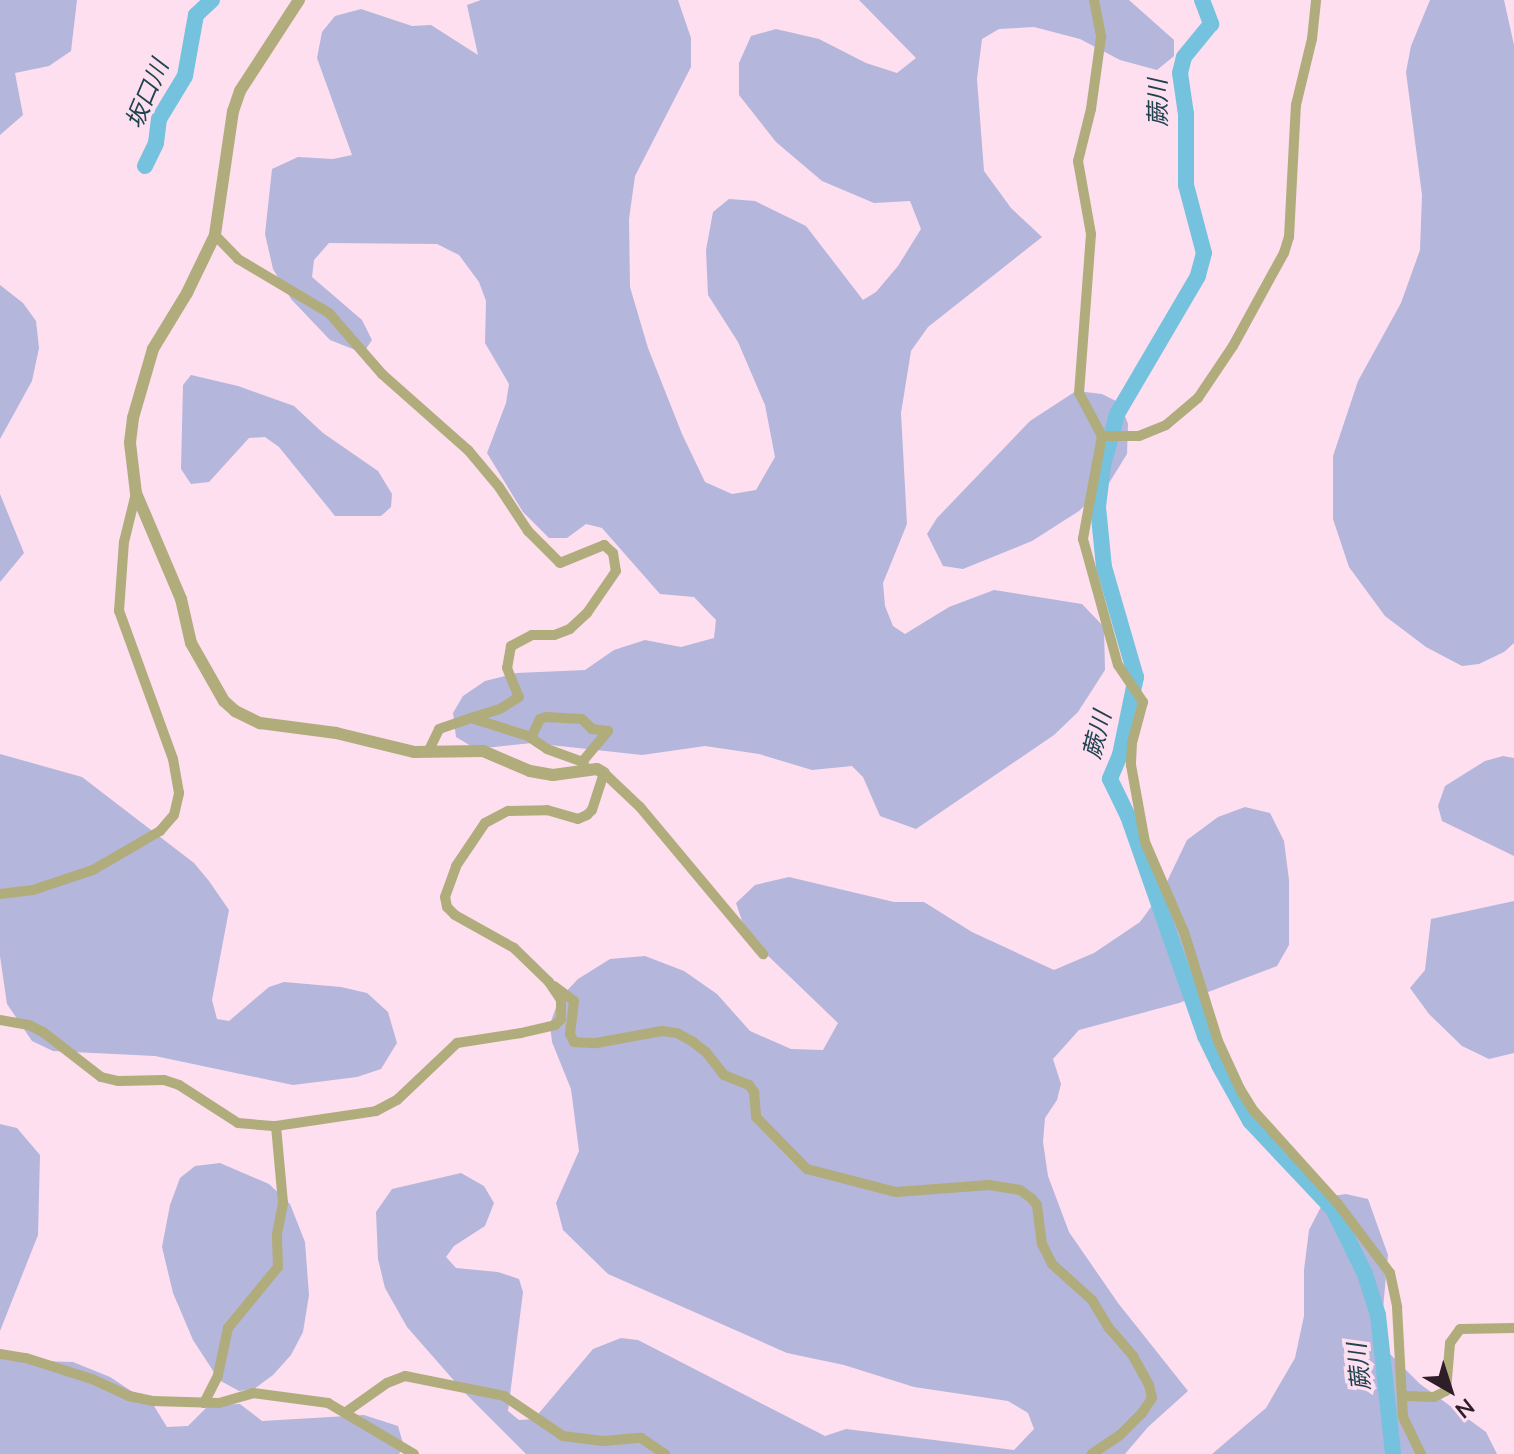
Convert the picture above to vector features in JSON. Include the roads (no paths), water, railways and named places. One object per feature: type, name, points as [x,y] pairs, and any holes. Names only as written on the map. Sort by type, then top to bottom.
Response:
[{"type":"street","points":[[299,0],[240,91],[233,111],[215,235],[187,293],[153,349],[144,375],[130,443],[136,493],[181,599],[196,654],[216,690],[235,711],[260,723],[336,733],[428,752],[483,751],[530,771],[553,775],[585,766],[608,731],[592,729],[582,719],[546,717],[540,719],[531,738]]},
{"type":"street","points":[[1094,0],[1101,37],[1091,109],[1078,161],[1091,234],[1079,393],[1102,436],[1083,539],[1118,665],[1143,702],[1132,743],[1131,765],[1145,842],[1184,932],[1218,1041],[1240,1089],[1254,1111],[1338,1204],[1390,1273],[1397,1307],[1405,1396],[1403,1417],[1421,1454]]},
{"type":"street","points":[[1102,436],[1122,439],[1166,425],[1198,398],[1233,346],[1284,253],[1289,237],[1296,105],[1312,39],[1316,0]]},
{"type":"street","points":[[215,235],[238,259],[329,313],[382,374],[468,450],[499,487],[528,531],[560,563],[604,545],[613,553],[616,571],[587,613],[570,629],[554,635],[532,635],[511,646],[507,668],[519,697],[500,709],[439,729],[428,752]]},
{"type":"street","points":[[0,894],[33,890],[93,870],[160,831],[174,815],[179,793],[173,759],[119,611],[124,542],[136,493]]},
{"type":"street","points":[[471,718],[531,738],[547,749],[604,773],[640,807],[763,954]]},
{"type":"street","points":[[604,773],[592,810],[578,819],[547,810],[508,811],[485,823],[475,833],[447,889],[447,907],[455,915],[514,948],[574,1001],[570,1034],[574,1042],[596,1043],[662,1031],[677,1033],[693,1042],[706,1052],[724,1075],[749,1085],[754,1092],[756,1117],[807,1169],[896,1192],[989,1185],[1020,1190],[1031,1198],[1037,1205],[1042,1244],[1052,1264],[1092,1300],[1109,1328],[1133,1356],[1149,1385],[1152,1398],[1142,1413],[1120,1435],[1092,1454]]},
{"type":"street","points":[[0,1020],[29,1025],[43,1032],[101,1077],[119,1081],[164,1080],[199,1095],[238,1123],[276,1126],[376,1111],[397,1100],[457,1043],[555,1025],[563,1008],[549,982]]},
{"type":"street","points":[[204,1403],[218,1375],[228,1328],[278,1267],[277,1234],[283,1203],[276,1126]]},
{"type":"street","points":[[1405,1396],[1434,1397],[1446,1391],[1450,1343],[1460,1329],[1514,1328]]},
{"type":"street","points":[[0,1354],[26,1358],[92,1379],[129,1396],[204,1403],[253,1393],[328,1403],[414,1454]]},
{"type":"street","points":[[346,1412],[376,1390],[405,1376],[504,1396],[563,1436],[603,1441],[641,1438],[665,1454]]},
{"type":"waterway","name":"坂口川","points":[[145,166],[156,143],[159,119],[185,76],[196,15],[212,0]]},
{"type":"waterway","name":"蕨川","points":[[1202,0],[1211,24],[1184,57],[1180,73],[1186,114],[1186,185],[1204,253],[1198,276],[1117,414],[1103,466],[1098,507],[1104,567],[1136,677],[1120,755],[1110,779],[1128,816],[1205,1036],[1219,1065],[1250,1121],[1333,1209],[1365,1274],[1378,1315],[1393,1454]]}]
